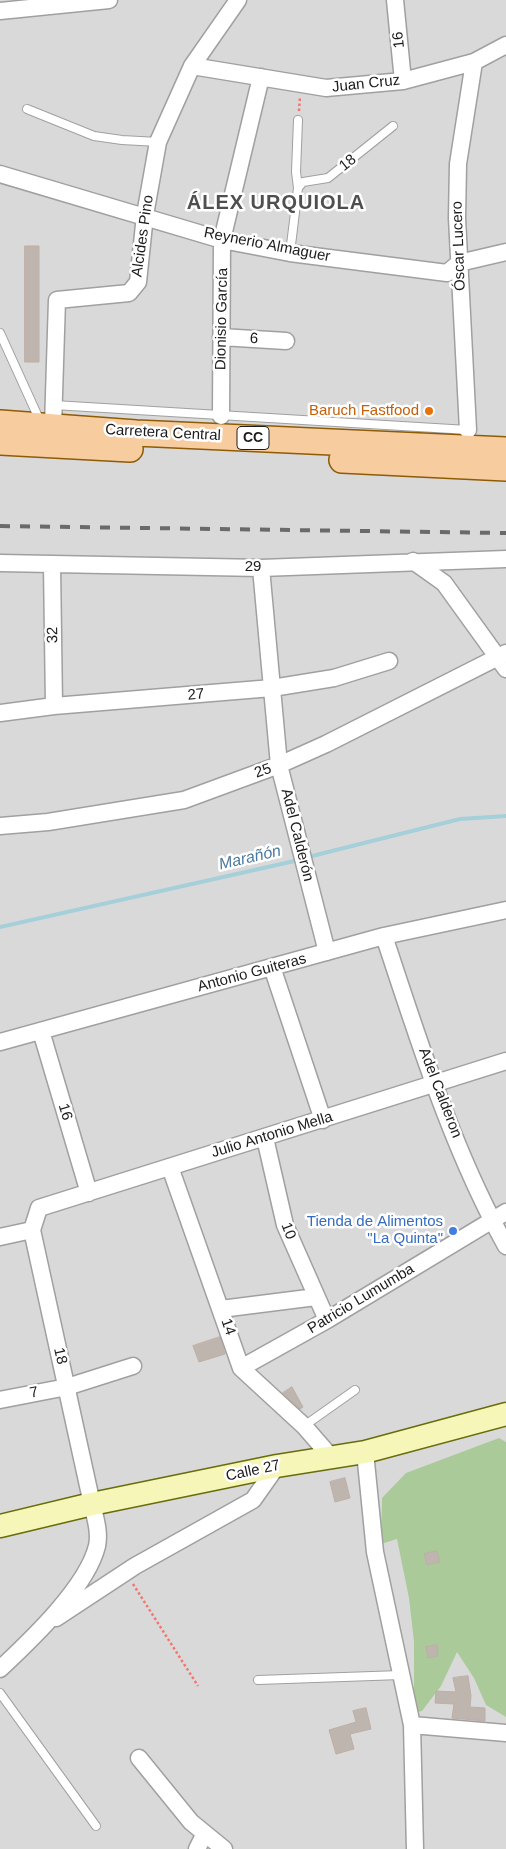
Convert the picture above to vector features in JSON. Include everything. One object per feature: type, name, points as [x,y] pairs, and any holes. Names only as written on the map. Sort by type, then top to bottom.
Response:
[{"type":"main road","name":"Carretera Central","points":[[0,423],[50,419],[136,433],[506,450]]},
{"type":"main road","name":"Carretera Central","points":[[0,442],[506,468]]},
{"type":"main road","name":"Calle 27","points":[[0,1526],[92,1504],[277,1466],[364,1452],[506,1414]]},
{"type":"street","points":[[0,11],[109,0]]},
{"type":"street","name":"Alcides Pino","points":[[50,419],[57,300],[129,293],[138,282],[145,215],[158,142],[192,66],[237,0]]},
{"type":"street","name":"16","points":[[395,0],[403,80]]},
{"type":"street","name":"Juan Cruz","points":[[192,66],[326,88],[403,80],[474,62],[506,45]]},
{"type":"street","name":"Óscar Lucero","points":[[468,430],[457,218],[458,164],[474,62]]},
{"type":"street","name":"Dionisio García","points":[[221,416],[222,240],[261,77]]},
{"type":"street","name":"Reynerio Almaguer","points":[[0,174],[145,215],[222,240],[290,253],[447,273],[459,262],[506,252]]},
{"type":"street","name":"6","points":[[222,337],[286,341]]},
{"type":"street","name":"29","points":[[0,563],[261,568],[506,559]]},
{"type":"street","points":[[413,561],[444,583],[504,660]]},
{"type":"street","name":"32","points":[[52,565],[54,706]]},
{"type":"street","name":"Adel Calderón","points":[[261,568],[279,765],[327,952]]},
{"type":"street","name":"25","points":[[0,826],[48,822],[184,800],[279,765],[504,660]]},
{"type":"street","name":"27","points":[[0,713],[54,706],[272,688],[334,678],[389,661]]},
{"type":"street","name":"Antonio Guiteras","points":[[0,1042],[384,936],[506,910]]},
{"type":"street","name":"Adel Calderon","points":[[384,936],[434,1084],[499,1216],[506,1246]]},
{"type":"street","points":[[272,967],[323,1120]]},
{"type":"street","name":"16","points":[[41,1031],[89,1193]]},
{"type":"street","name":"Julio Antonio Mella","points":[[38,1208],[506,1061]]},
{"type":"street","name":"10","points":[[265,1138],[285,1225],[327,1320]]},
{"type":"street","name":"14","points":[[170,1168],[241,1368],[304,1426],[331,1457]]},
{"type":"street","name":"18","points":[[38,1208],[32,1230],[98,1529],[97,1544],[90,1568],[41,1627]]},
{"type":"street","name":"Patricio Lumumba","points":[[241,1368],[327,1320],[499,1216]]},
{"type":"street","points":[[0,1237],[32,1230]]},
{"type":"street","points":[[221,1309],[316,1297]]},
{"type":"street","name":"7","points":[[0,1400],[67,1387],[133,1366]]},
{"type":"street","points":[[364,1452],[375,1552],[412,1725],[415,1849]]},
{"type":"street","points":[[0,1669],[41,1627],[126,1572],[253,1500],[277,1466]]},
{"type":"street","points":[[412,1725],[506,1733]]},
{"type":"street","points":[[139,1758],[190,1822],[200,1842],[224,1849]]},
{"type":"lane","points":[[27,109],[94,136],[158,142]]},
{"type":"lane","points":[[290,253],[298,188],[296,172],[298,120]]},
{"type":"lane","name":"18","points":[[298,188],[303,182],[328,178],[393,126]]},
{"type":"lane","points":[[0,333],[50,419],[221,416],[468,430]]},
{"type":"lane","points":[[304,1426],[355,1390]]},
{"type":"lane","points":[[258,1680],[401,1675]]},
{"type":"lane","points":[[0,1693],[96,1826]]},
{"type":"path","points":[[298,120],[302,84]]},
{"type":"path","points":[[126,1572],[198,1686]]},
{"type":"shaded area","points":[[0,0],[506,0],[506,1849],[0,1849]]},
{"type":"green space","points":[[499,1438],[506,1442],[506,1717],[486,1705],[474,1678],[457,1652],[441,1686],[422,1711],[414,1713],[414,1642],[409,1598],[397,1539],[381,1544],[382,1498],[406,1473]]},
{"type":"building","points":[[25,246],[39,246],[39,362],[25,362]]},
{"type":"building","points":[[220,1337],[225,1354],[199,1362],[193,1346]]},
{"type":"building","points":[[292,1387],[303,1407],[300,1409],[283,1393]]},
{"type":"building","points":[[345,1478],[350,1498],[335,1502],[330,1482]]},
{"type":"building","points":[[437,1551],[440,1562],[427,1565],[424,1554]]},
{"type":"building","points":[[437,1645],[438,1656],[428,1658],[426,1647]]},
{"type":"building","points":[[468,1676],[471,1696],[470,1707],[485,1708],[485,1721],[452,1718],[454,1704],[435,1703],[436,1691],[456,1692],[453,1678]]},
{"type":"building","points":[[366,1708],[371,1729],[350,1734],[354,1749],[336,1754],[329,1730],[356,1722],[353,1711]]},
{"type":"waterway","name":"Marañón","points":[[308,857],[460,819],[506,816]]},
{"type":"waterway","name":"Marañón","points":[[0,927],[299,860]]},
{"type":"railway","points":[[0,526],[506,533]]},
{"type":"place","name":"Baruch Fastfood","points":[[429,411]]},
{"type":"place","name":"Tienda de Alimentos \"La Quinta\"","points":[[453,1231]]},
{"type":"district","name":"ÁLEX URQUIOLA","points":[[276,203]]}]
